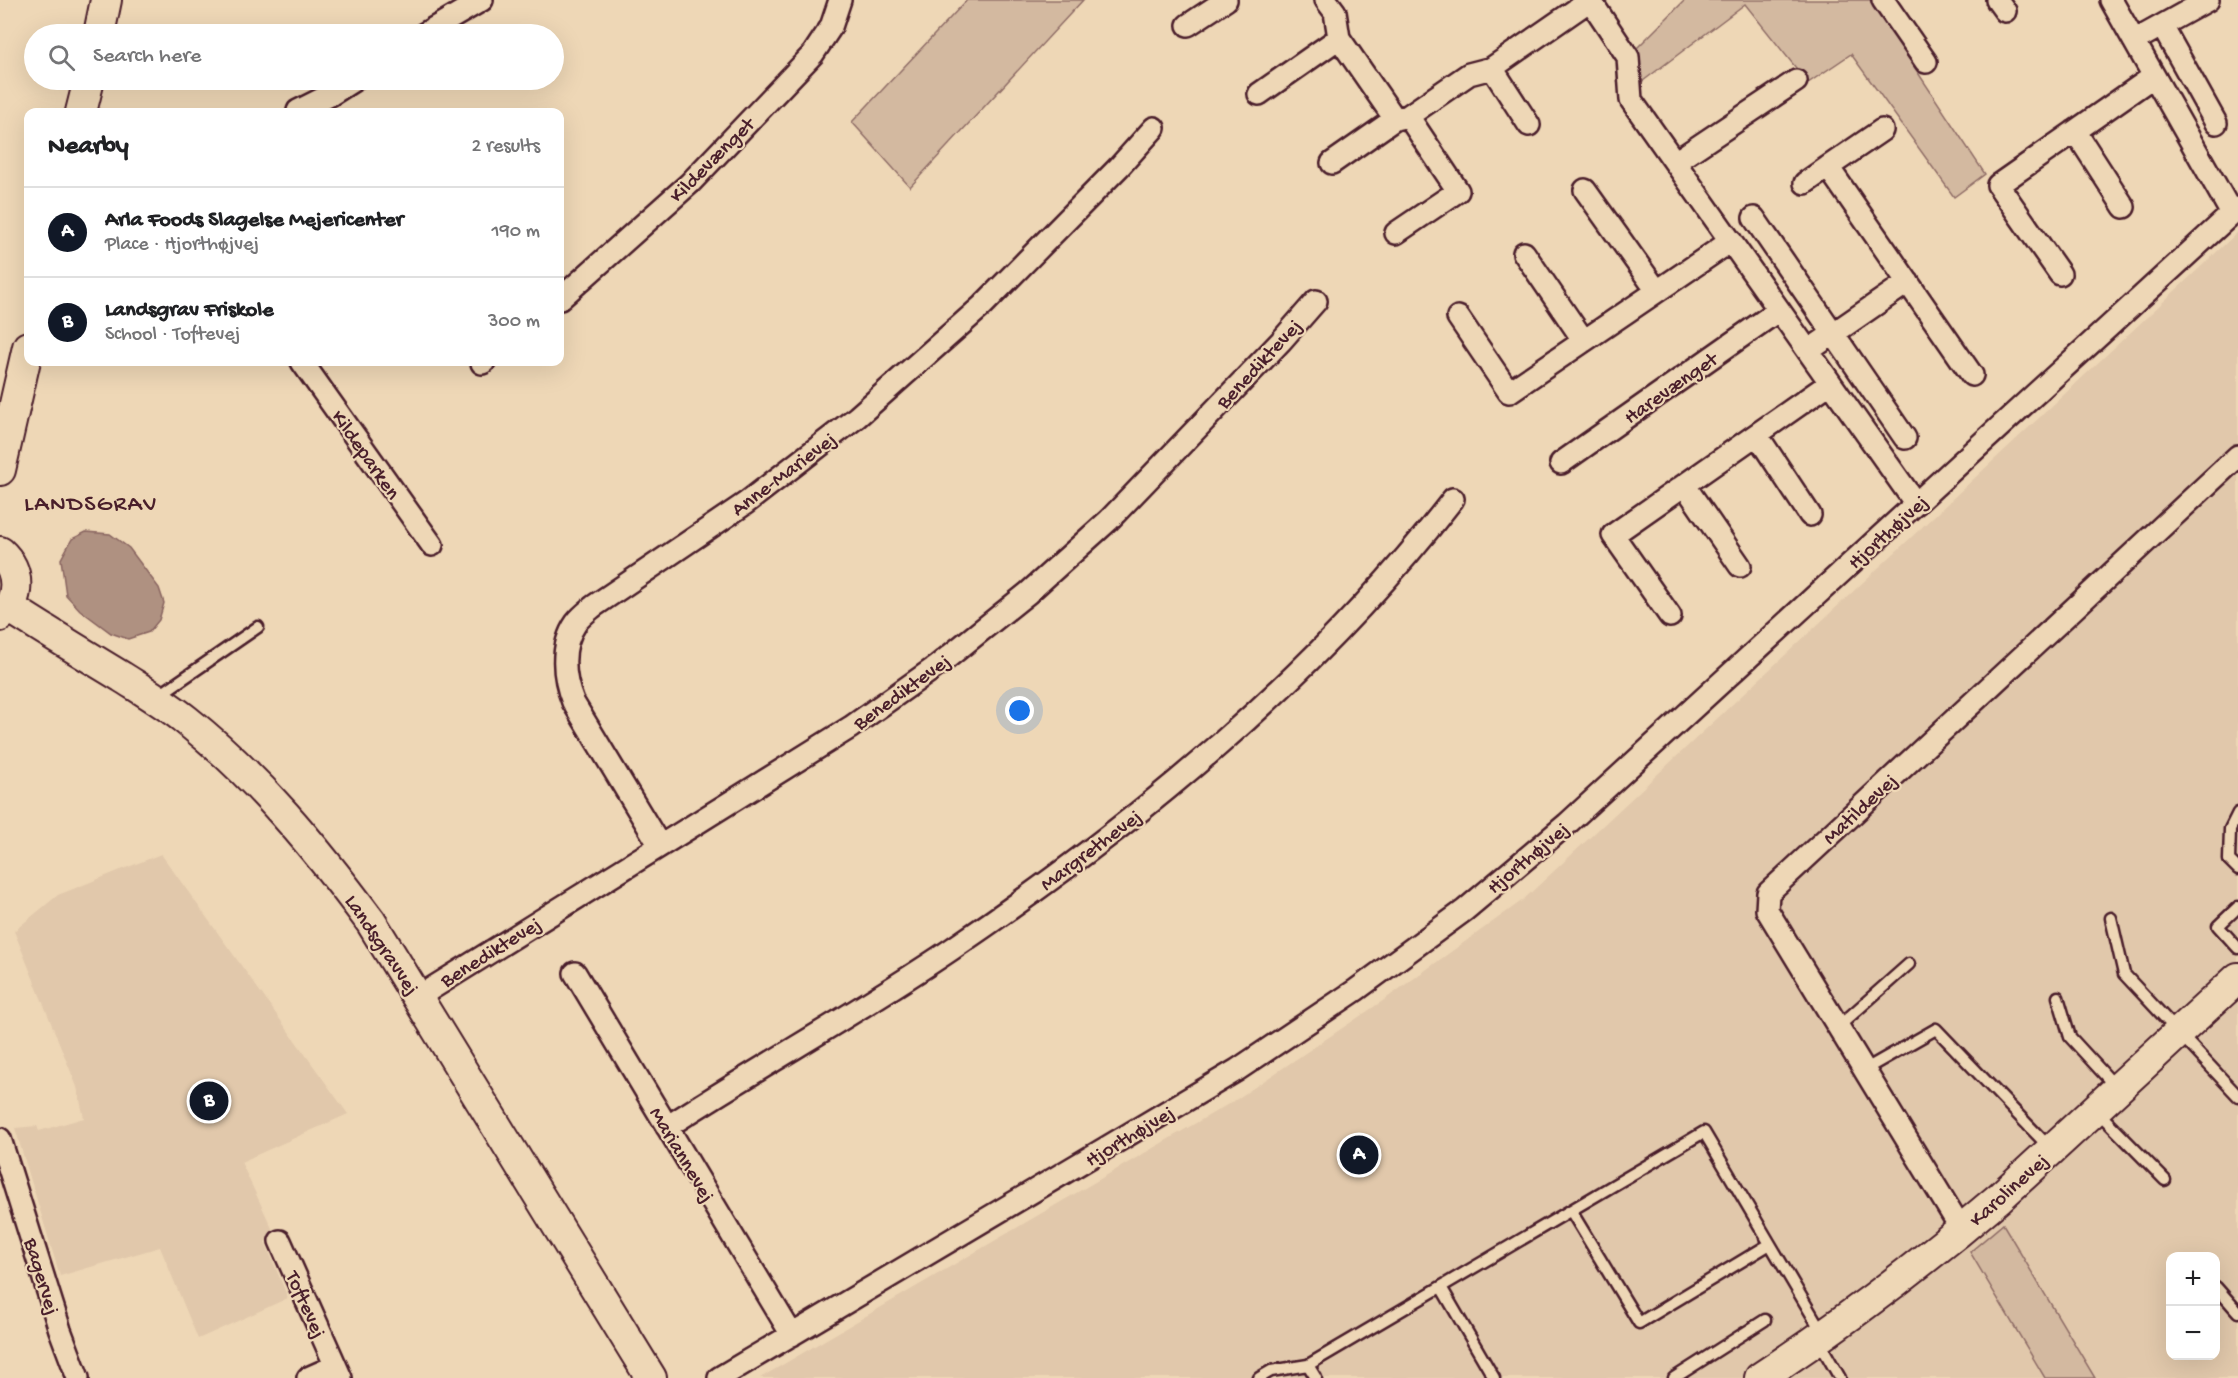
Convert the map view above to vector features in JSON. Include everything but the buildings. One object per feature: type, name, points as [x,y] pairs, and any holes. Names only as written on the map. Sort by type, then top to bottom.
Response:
[{"type":"street","points":[[101,24],[106,0]]},
{"type":"street","points":[[441,24],[482,0]]},
{"type":"street","name":"Kildevænget","points":[[564,295],[690,183],[813,54],[831,27],[840,0]]},
{"type":"street","points":[[1188,26],[1226,0]]},
{"type":"street","points":[[1326,0],[1335,12],[1339,38],[1458,191],[1396,233]]},
{"type":"street","points":[[1332,163],[1469,74],[1492,68],[1590,0],[1628,57],[1631,100],[1916,504]]},
{"type":"street","points":[[1883,0],[1926,62]]},
{"type":"street","points":[[2111,0],[2235,211]]},
{"type":"street","points":[[2134,41],[2208,0]]},
{"type":"street","points":[[2162,26],[2216,123]]},
{"type":"street","points":[[1259,94],[1339,38]]},
{"type":"street","points":[[1492,68],[1529,125]]},
{"type":"street","points":[[2060,274],[1998,185],[2154,76]]},
{"type":"street","points":[[1675,162],[1796,81]]},
{"type":"street","points":[[82,108],[86,90]]},
{"type":"street","points":[[304,108],[338,90]]},
{"type":"street","name":"Anne-Marievej","points":[[660,846],[573,702],[564,681],[565,651],[576,623],[594,606],[746,503],[857,417],[982,306],[1119,167],[1154,128]]},
{"type":"street","points":[[1804,183],[1882,130]]},
{"type":"street","points":[[2075,131],[2124,207]]},
{"type":"street","points":[[1828,167],[1972,375]]},
{"type":"street","points":[[1586,190],[1657,291]]},
{"type":"street","name":"Hjorthøjvej","points":[[719,1378],[1237,1070],[1356,990],[1456,917],[1567,824],[2235,211]]},
{"type":"street","points":[[1754,218],[1905,438]]},
{"type":"street","points":[[1458,317],[1509,392],[1731,241]]},
{"type":"street","points":[[1524,254],[1584,341]]},
{"type":"street","points":[[1808,351],[1908,282]]},
{"type":"street","name":"Benediktevej","points":[[418,997],[851,727],[937,666],[1028,593],[1109,520],[1316,301]]},
{"type":"street","name":"Harevænget","points":[[1561,463],[1779,310]]},
{"type":"street","points":[[0,470],[24,365]]},
{"type":"street","name":"Kildeparken","points":[[305,366],[432,546]]},
{"type":"street","points":[[1670,616],[1613,535],[1830,383]]},
{"type":"street","points":[[1757,435],[1810,515]]},
{"type":"street","name":"Matildevej","points":[[1962,1230],[1767,910],[1768,892],[2238,456]]},
{"type":"street","points":[[1685,486],[1740,566]]},
{"type":"street","name":"Margrethevej","points":[[667,1128],[951,950],[1084,855],[1201,762],[1310,661],[1426,534],[1453,499]]},
{"type":"street","points":[[0,552],[8,560],[16,578],[14,598],[5,611]]},
{"type":"street","name":"Landsgravvej","points":[[5,611],[156,698],[202,734],[292,820],[371,922],[651,1378]]},
{"type":"street","name":"Mariannevej","points":[[574,973],[792,1335]]},
{"type":"street","name":"Karolinevej","points":[[1760,1378],[1821,1337],[1962,1230],[2238,978]]},
{"type":"street","name":"Bagervej","points":[[0,1139],[60,1330],[78,1378]]},
{"type":"street","name":"Toftevej","points":[[280,1241],[338,1372],[308,1378]]},
{"type":"lane","points":[[156,698],[258,627]]},
{"type":"lane","points":[[2238,813],[2230,829],[2229,860],[2238,869]]},
{"type":"lane","points":[[2238,908],[2218,926],[2238,948]]},
{"type":"lane","points":[[2110,918],[2124,974],[2238,1096]]},
{"type":"lane","points":[[1838,1027],[1909,964]]},
{"type":"lane","points":[[2058,997],[2070,1037],[2118,1089]]},
{"type":"lane","points":[[1864,1070],[1936,1029],[2051,1150]]},
{"type":"lane","points":[[2096,1109],[2165,1180]]},
{"type":"lane","points":[[1259,1378],[1271,1371],[1308,1365],[1704,1132],[1770,1244],[1821,1337],[1840,1378]]},
{"type":"lane","points":[[1571,1211],[1639,1323],[1770,1244]]},
{"type":"lane","points":[[1441,1287],[1494,1378]]},
{"type":"lane","points":[[2220,1292],[2238,1312]]},
{"type":"lane","points":[[1674,1378],[1765,1320]]},
{"type":"lane","points":[[1308,1365],[1316,1378]]},
{"type":"shaded area","points":[[967,0],[1083,0],[910,187],[852,122]]},
{"type":"shaded area","points":[[1685,0],[1870,0],[1985,174],[1954,197],[1851,54],[1808,83],[1745,4],[1639,84],[1634,51]]},
{"type":"shaded area","points":[[2238,232],[2238,1378],[760,1378],[1237,1099],[1384,1000],[1523,900]]},
{"type":"shaded area","points":[[86,532],[110,534],[129,548],[159,588],[164,603],[159,620],[149,632],[128,639],[111,633],[80,610],[66,595],[61,559],[72,539]]},
{"type":"shaded area","points":[[161,854],[348,1114],[241,1162],[276,1237],[265,1242],[288,1298],[198,1339],[160,1247],[60,1276],[15,1128],[37,1126],[39,1131],[84,1118],[77,1087],[14,931],[58,895]]},
{"type":"shaded area","points":[[2003,1224],[2095,1378],[2045,1378],[1970,1252]]},
{"type":"place","name":"Landsgrav Friskole","points":[[209,1101]]},
{"type":"place","name":"Arla Foods Slagelse Mejericenter","points":[[1359,1155]]},
{"type":"district","name":"LANDSGRAV","points":[[91,502]]}]
